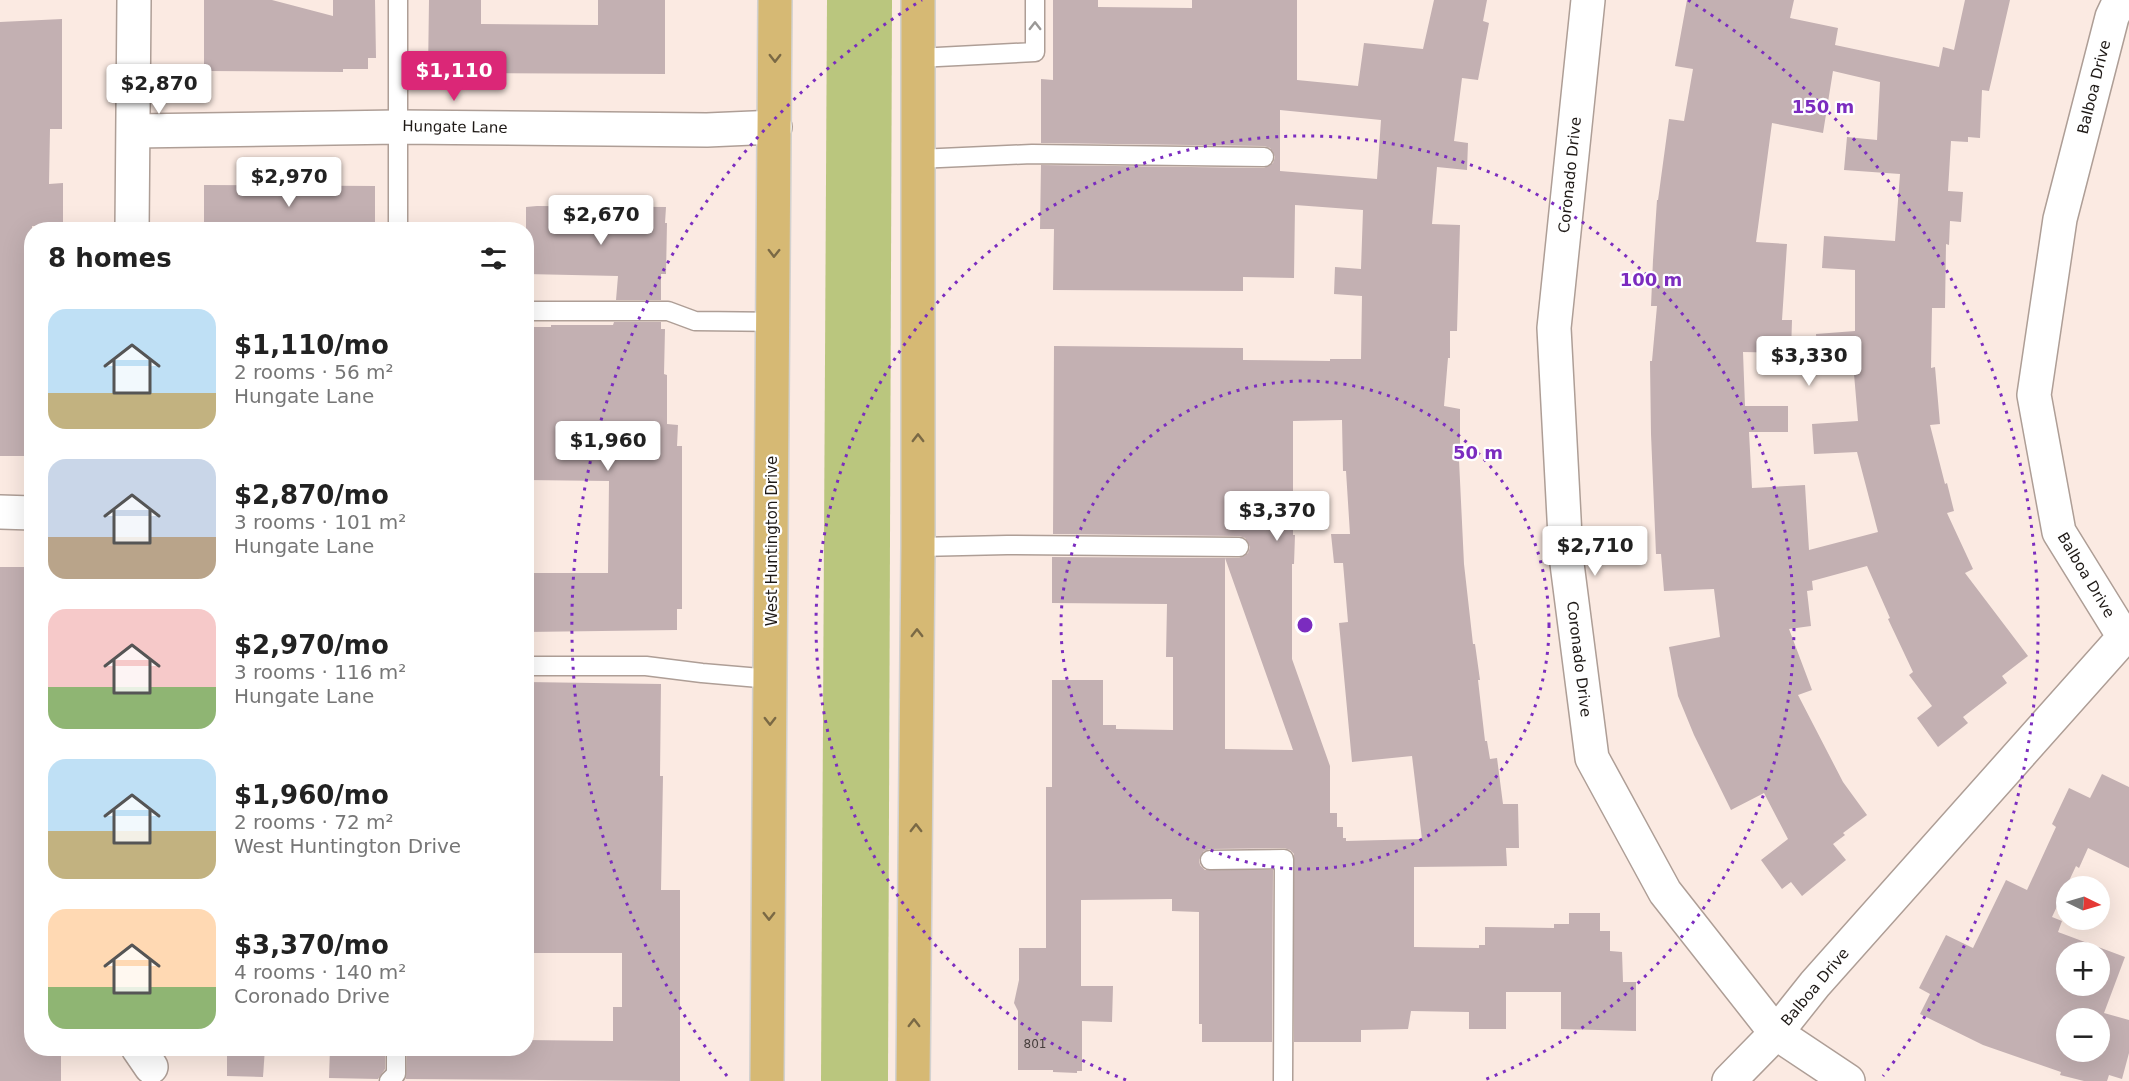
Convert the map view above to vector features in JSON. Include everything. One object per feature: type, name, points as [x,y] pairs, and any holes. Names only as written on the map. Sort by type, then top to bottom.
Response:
[{"type":"main road","name":"West Huntington Drive","points":[[768,1081],[775,0]]},
{"type":"main road","points":[[913,1081],[918,547],[918,0]]},
{"type":"street","points":[[132,222],[134,0]]},
{"type":"street","name":"Coronado Drive","points":[[1588,0],[1554,328],[1566,556],[1592,758],[1665,891],[1776,1033],[1848,1081]]},
{"type":"street","name":"Balboa Drive","points":[[1730,1081],[1776,1033],[1815,984],[2126,638],[2059,532],[2034,395],[2060,219],[2112,17],[2120,0]]},
{"type":"street","name":"Hungate Lane","points":[[134,131],[398,127],[707,130],[775,127]]},
{"type":"street","points":[[0,513],[24,513]]},
{"type":"lane","points":[[398,0],[398,222]]},
{"type":"lane","points":[[918,58],[1035,52],[1035,0]]},
{"type":"lane","points":[[918,159],[1032,154],[1264,157]]},
{"type":"lane","points":[[534,311],[668,311],[695,321],[774,322]]},
{"type":"lane","points":[[918,547],[1239,546]]},
{"type":"lane","points":[[534,666],[646,666],[771,679]]},
{"type":"lane","points":[[1210,860],[1284,859],[1282,1081]]},
{"type":"lane","points":[[389,1081],[396,1074],[396,1056]]},
{"type":"green space","points":[[827,0],[892,0],[888,1081],[821,1081]]},
{"type":"building","points":[[204,0],[272,0],[333,16],[333,0],[375,0],[376,58],[368,58],[368,69],[343,69],[343,72],[204,71]]},
{"type":"building","points":[[429,0],[481,0],[481,24],[598,25],[598,0],[665,0],[665,74],[428,73]]},
{"type":"building","points":[[1053,0],[1098,0],[1098,7],[1192,8],[1192,0],[1297,0],[1297,80],[1358,86],[1364,43],[1423,49],[1434,0],[1487,0],[1483,21],[1489,23],[1478,80],[1462,78],[1454,141],[1468,143],[1467,170],[1437,167],[1432,224],[1460,225],[1457,331],[1450,331],[1450,358],[1448,358],[1444,406],[1460,409],[1459,460],[1464,564],[1473,644],[1475,644],[1480,680],[1478,680],[1485,741],[1487,741],[1490,759],[1497,758],[1503,804],[1518,804],[1519,848],[1506,848],[1507,866],[1414,867],[1414,947],[1479,948],[1479,945],[1485,945],[1485,927],[1554,928],[1554,924],[1569,924],[1569,913],[1600,913],[1600,931],[1610,931],[1610,951],[1622,952],[1623,982],[1636,982],[1636,1031],[1561,1029],[1561,992],[1506,992],[1506,1029],[1469,1029],[1469,1012],[1411,1011],[1408,1029],[1361,1030],[1361,1042],[1294,1042],[1294,854],[1284,848],[1210,849],[1204,851],[1199,860],[1205,870],[1273,870],[1272,1042],[1202,1042],[1202,1024],[1199,1024],[1199,912],[1172,911],[1172,899],[1081,900],[1081,986],[1113,986],[1112,1022],[1082,1021],[1082,1071],[1077,1071],[1077,1073],[1018,1070],[1018,1011],[1014,1003],[1019,980],[1019,948],[1046,948],[1046,787],[1052,787],[1052,680],[1103,680],[1103,725],[1116,725],[1116,729],[1173,730],[1173,657],[1166,657],[1167,604],[1052,603],[1052,557],[1239,558],[1248,553],[1250,547],[1245,538],[1239,536],[1053,534],[1054,346],[1243,348],[1243,360],[1361,359],[1362,296],[1334,294],[1335,267],[1361,269],[1363,210],[1295,205],[1294,278],[1243,277],[1243,291],[1053,290],[1054,229],[1040,229],[1041,165],[1264,168],[1273,163],[1275,157],[1270,148],[1264,146],[1041,143],[1041,79],[1053,80]],"holes":[[[1280,110],[1381,120],[1377,179],[1280,171]],[[1342,420],[1343,471],[1346,471],[1350,534],[1331,534],[1334,563],[1343,563],[1348,622],[1339,623],[1352,762],[1412,756],[1422,839],[1346,841],[1346,838],[1343,838],[1343,827],[1337,827],[1337,813],[1330,813],[1330,766],[1292,659],[1292,564],[1294,564],[1295,535],[1293,535],[1293,421]],[[1225,558],[1293,750],[1225,749]]]},
{"type":"building","points":[[1687,0],[1794,0],[1790,18],[1838,28],[1835,45],[1939,67],[1943,47],[1954,50],[1965,0],[2010,0],[1989,91],[1982,90],[1980,138],[1968,137],[1968,142],[1951,141],[1948,191],[1963,192],[1961,222],[1950,221],[1949,245],[1946,244],[1945,308],[1932,308],[1931,368],[1935,367],[1940,424],[1930,425],[1954,511],[1947,513],[1973,569],[1965,573],[2028,656],[2002,676],[2007,683],[1963,717],[1968,723],[1938,747],[1917,718],[1932,706],[1909,675],[1913,672],[1888,619],[1890,618],[1867,566],[1812,581],[1813,590],[1807,591],[1811,626],[1789,629],[1812,690],[1798,695],[1843,782],[1867,815],[1843,833],[1845,835],[1833,844],[1846,860],[1802,896],[1791,882],[1782,889],[1761,860],[1788,839],[1764,793],[1731,810],[1694,735],[1678,696],[1669,647],[1720,637],[1714,589],[1664,591],[1661,554],[1656,554],[1650,361],[1652,361],[1657,306],[1651,306],[1657,200],[1669,119],[1684,121],[1693,69],[1675,66]],"holes":[[[1833,71],[1880,82],[1877,140],[1847,137],[1844,170],[1900,174],[1895,241],[1824,236],[1822,268],[1855,270],[1855,331],[1816,334],[1818,365],[1853,362],[1858,421],[1812,424],[1814,454],[1857,452],[1878,532],[1809,550],[1805,485],[1752,488],[1749,432],[1788,432],[1788,406],[1745,406],[1743,352],[1791,353],[1792,320],[1782,320],[1787,244],[1756,242],[1772,123],[1823,133]]]},
{"type":"building","points":[[62,19],[62,129],[50,129],[49,184],[63,183],[63,222],[24,222],[24,456],[0,456],[0,22]]},
{"type":"building","points":[[204,185],[375,186],[375,222],[204,222]]},
{"type":"building","points":[[526,207],[666,207],[666,274],[661,274],[661,300],[616,300],[618,276],[534,274],[534,222],[526,222]]},
{"type":"building","points":[[614,322],[661,322],[661,329],[665,329],[664,374],[667,375],[667,424],[678,425],[677,446],[682,446],[682,609],[677,609],[677,630],[534,632],[534,573],[608,573],[609,481],[534,480],[534,327],[613,325]]},
{"type":"building","points":[[0,567],[24,567],[24,1056],[61,1056],[61,1081],[0,1081]]},
{"type":"building","points":[[534,682],[661,684],[660,776],[663,776],[661,890],[680,890],[680,1081],[406,1079],[407,1056],[534,1056],[534,1040],[613,1041],[613,1007],[622,1007],[622,953],[534,953]]},
{"type":"building","points":[[2102,774],[2129,787],[2129,868],[2088,848],[2079,868],[2076,866],[2071,876],[2056,876],[2056,908],[2052,917],[2056,919],[2056,930],[2085,942],[2056,942],[2056,996],[2110,996],[2110,951],[2125,957],[2106,1008],[2056,1008],[2056,1062],[2110,1062],[2110,1015],[2129,1020],[2129,1053],[2122,1079],[2109,1075],[2107,1081],[2084,1081],[2060,1075],[2061,1072],[1983,1045],[1920,1014],[1930,994],[1919,988],[1946,935],[1973,948],[2006,880],[2027,890],[2056,827],[2052,824],[2069,788],[2090,798]]},
{"type":"building","points":[[227,1056],[264,1056],[263,1077],[227,1076]]},
{"type":"building","points":[[330,1056],[385,1056],[385,1069],[378,1079],[329,1078]]}]
